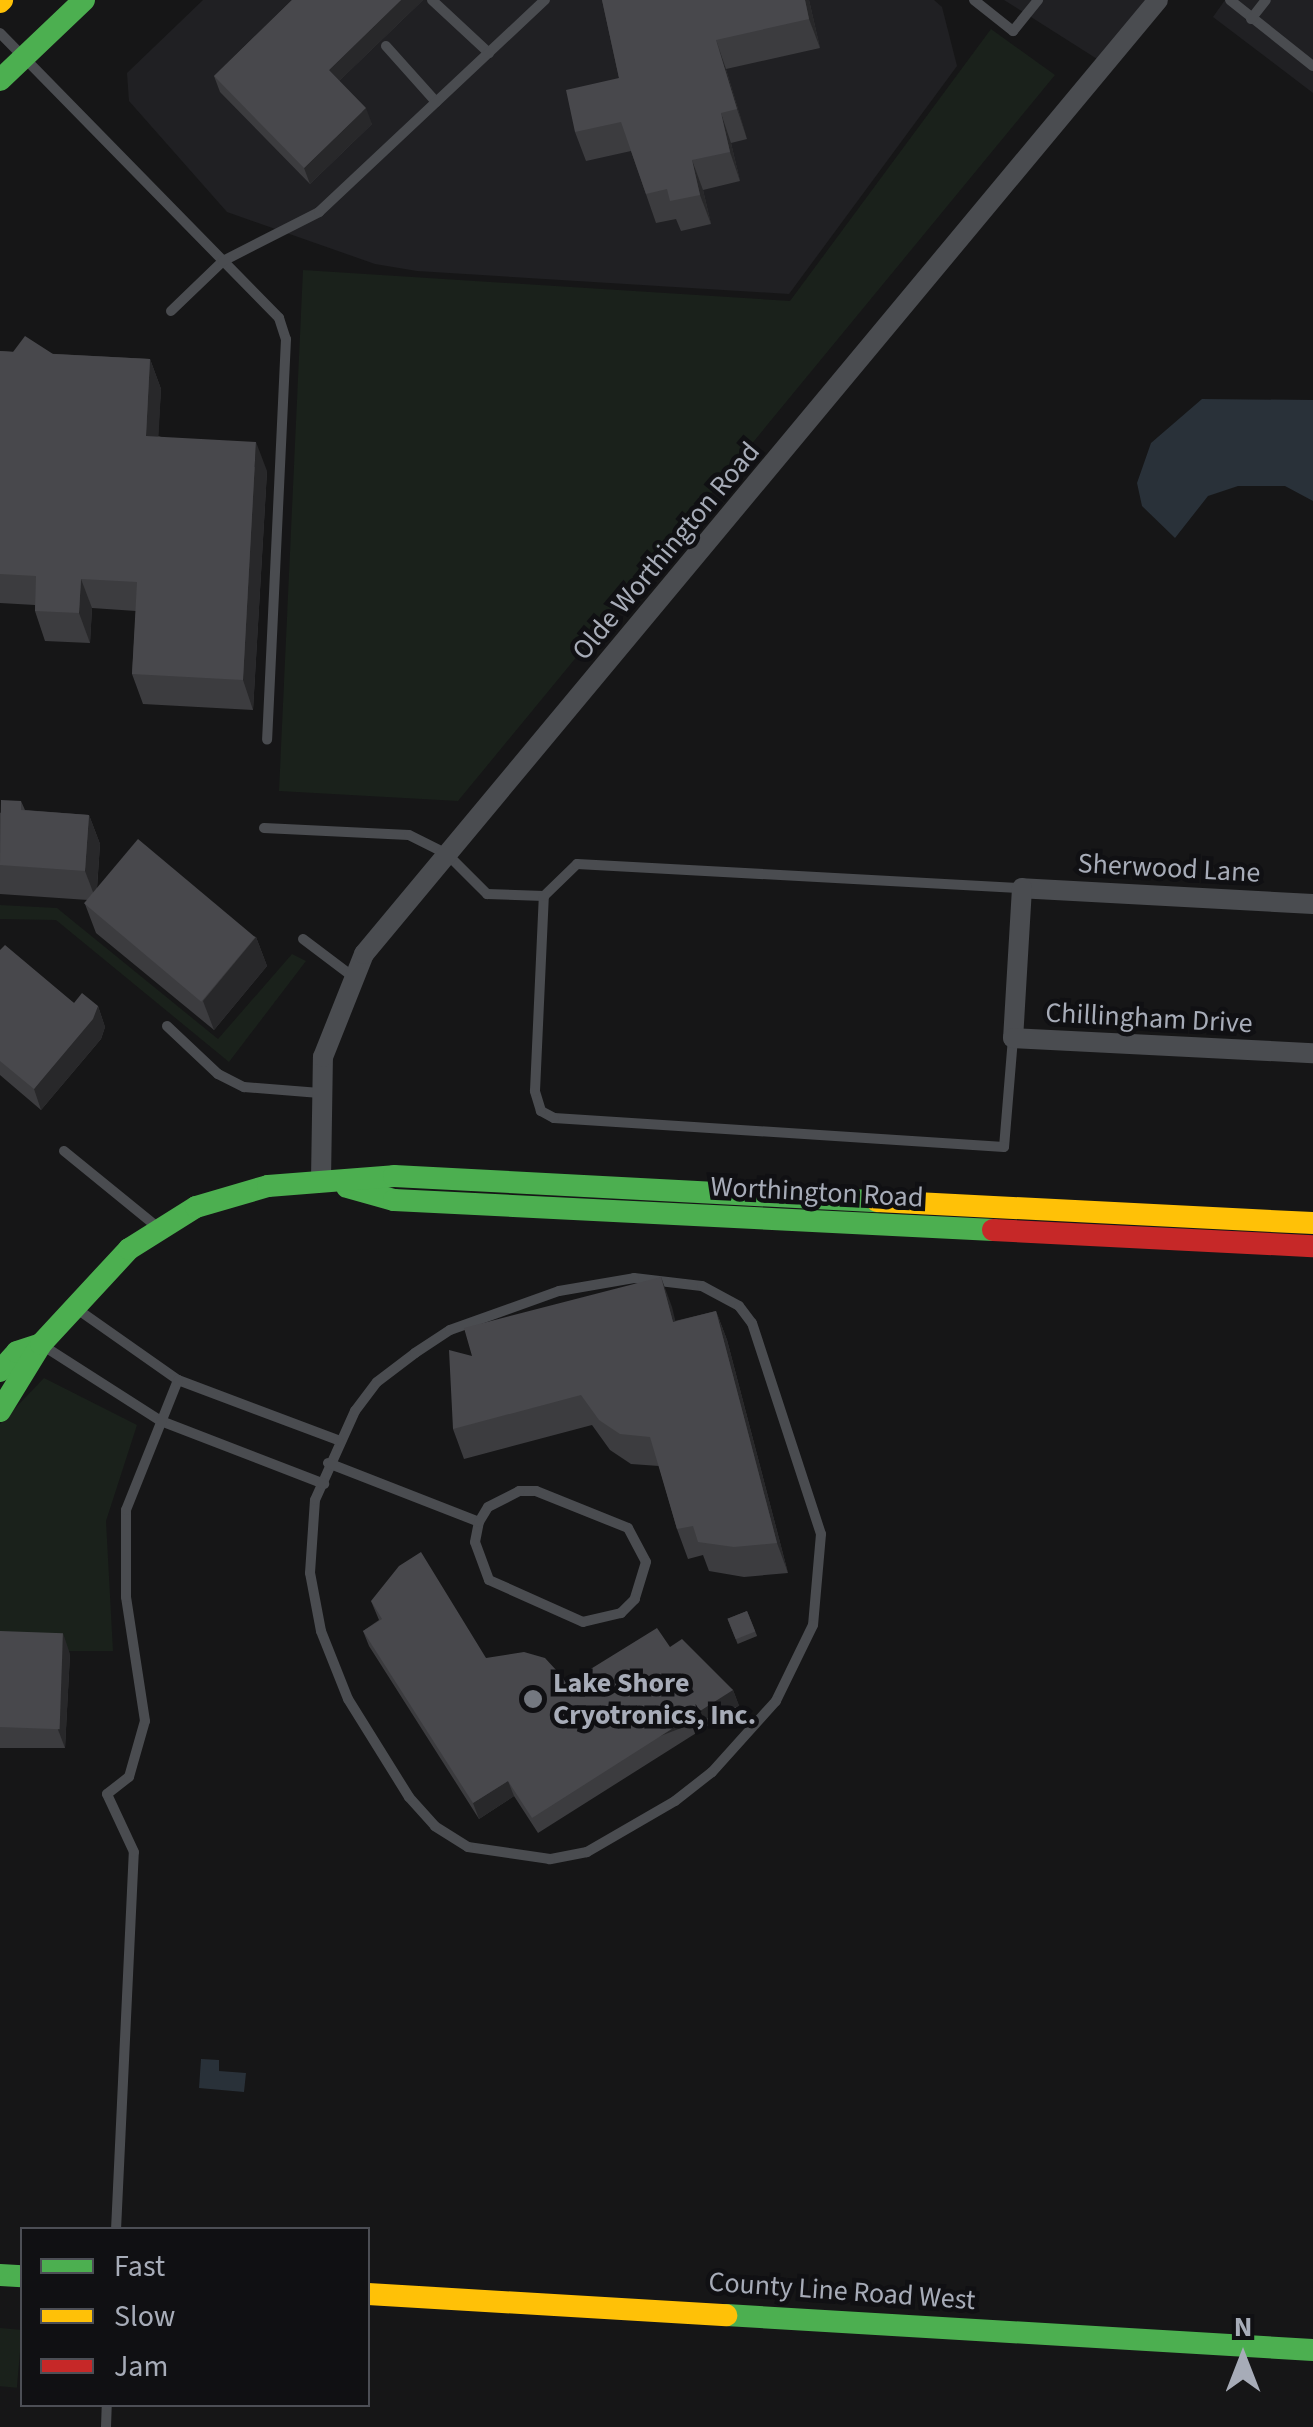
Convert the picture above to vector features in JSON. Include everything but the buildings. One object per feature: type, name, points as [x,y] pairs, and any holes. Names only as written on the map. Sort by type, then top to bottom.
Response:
[{"type":"street","points":[[0,80],[84,0]]},
{"type":"street","name":"Olde Worthington Road","points":[[322,1180],[323,1057],[352,976],[447,854],[1158,0]]},
{"type":"street","name":"Sherwood Lane","points":[[1022,888],[1313,904]]},
{"type":"street","name":"Chillingham Drive","points":[[1022,888],[1013,1038],[1313,1054]]},
{"type":"street","name":"Worthington Road","points":[[0,1411],[42,1344],[74,1306],[157,1227],[227,1195],[322,1180],[394,1176],[1313,1223]]},
{"type":"street","name":"Worthington Road","points":[[322,1180],[394,1200],[1313,1246]]},
{"type":"street","name":"Worthington Road","points":[[0,1372],[17,1352],[42,1344]]},
{"type":"street","name":"County Line Road West","points":[[370,2294],[1313,2350]]},
{"type":"lane","points":[[432,0],[489,53]]},
{"type":"lane","points":[[171,311],[223,261],[319,212],[546,0]]},
{"type":"lane","points":[[974,0],[1014,31],[1038,0]]},
{"type":"lane","points":[[1230,0],[1313,66]]},
{"type":"lane","points":[[1252,18],[1266,0]]},
{"type":"lane","points":[[0,32],[279,318],[286,339],[267,740]]},
{"type":"lane","points":[[386,46],[436,102]]},
{"type":"lane","points":[[264,828],[408,834],[447,854],[486,894],[544,896]]},
{"type":"lane","points":[[1013,1038],[1004,1147],[554,1118],[541,1111],[535,1091],[544,896],[576,864],[1022,888]]},
{"type":"lane","points":[[302,938],[352,976]]},
{"type":"lane","points":[[167,1026],[218,1074],[244,1087],[320,1093]]},
{"type":"lane","points":[[64,1150],[157,1227]]},
{"type":"lane","points":[[634,1278],[702,1286],[739,1306],[752,1323],[809,1482],[822,1562],[813,1625],[776,1701],[712,1772],[675,1801],[587,1852],[550,1859],[468,1847],[435,1826],[408,1797],[334,1665],[310,1574],[315,1500],[324,1484],[328,1464],[338,1440],[377,1382],[450,1330],[559,1291],[634,1278]]},
{"type":"lane","points":[[74,1306],[178,1380],[338,1440]]},
{"type":"lane","points":[[42,1344],[162,1421],[324,1484]]},
{"type":"lane","points":[[116,2227],[134,1852],[107,1794],[129,1777],[145,1722],[126,1597],[126,1510],[178,1380]]},
{"type":"lane","points":[[328,1464],[479,1522]]},
{"type":"lane","points":[[536,1491],[628,1528],[641,1543],[644,1582],[620,1613],[582,1622],[489,1580],[474,1542],[479,1522],[502,1496],[536,1491]]},
{"type":"shaded area","points":[[203,0],[934,0],[942,7],[957,66],[789,294],[417,271],[375,264],[227,212],[129,101],[127,73]]},
{"type":"shaded area","points":[[1004,0],[1159,0],[1105,64]]},
{"type":"shaded area","points":[[1225,0],[1313,0],[1313,93],[1213,17]]},
{"type":"shaded area","points":[[991,29],[1055,75],[458,801],[279,791],[303,270],[790,301]]},
{"type":"shaded area","points":[[1202,399],[1313,400],[1313,501],[1285,486],[1238,486],[1208,496],[1175,538],[1142,506],[1137,483],[1151,443]]},
{"type":"shaded area","points":[[0,905],[57,908],[218,1039],[292,954],[306,961],[229,1062],[56,920],[0,919]]},
{"type":"shaded area","points":[[44,1378],[137,1425],[106,1521],[113,1651],[0,1651],[0,1424]]},
{"type":"shaded area","points":[[201,2059],[219,2060],[219,2071],[246,2073],[244,2092],[199,2088]]},
{"type":"shaded area","points":[[0,2328],[20,2330],[17,2388],[0,2386]]},
{"type":"traffic: fast","points":[[0,80],[84,0]]},
{"type":"traffic: fast","points":[[0,1411],[41,1344],[129,1249],[196,1207],[268,1186],[394,1176],[877,1201]]},
{"type":"traffic: fast","points":[[347,1187],[394,1200],[993,1230]]},
{"type":"traffic: fast","points":[[0,1371],[17,1352],[41,1344]]},
{"type":"traffic: fast","points":[[0,2275],[20,2276]]},
{"type":"traffic: fast","points":[[726,2315],[1313,2350]]},
{"type":"traffic: slow","points":[[877,1201],[1313,1223]]},
{"type":"traffic: slow","points":[[370,2294],[726,2315]]},
{"type":"traffic: jam","points":[[993,1230],[1313,1246]]},
{"type":"place","name":"Lake Shore Cryotronics, Inc.","points":[[533,1699]]}]
